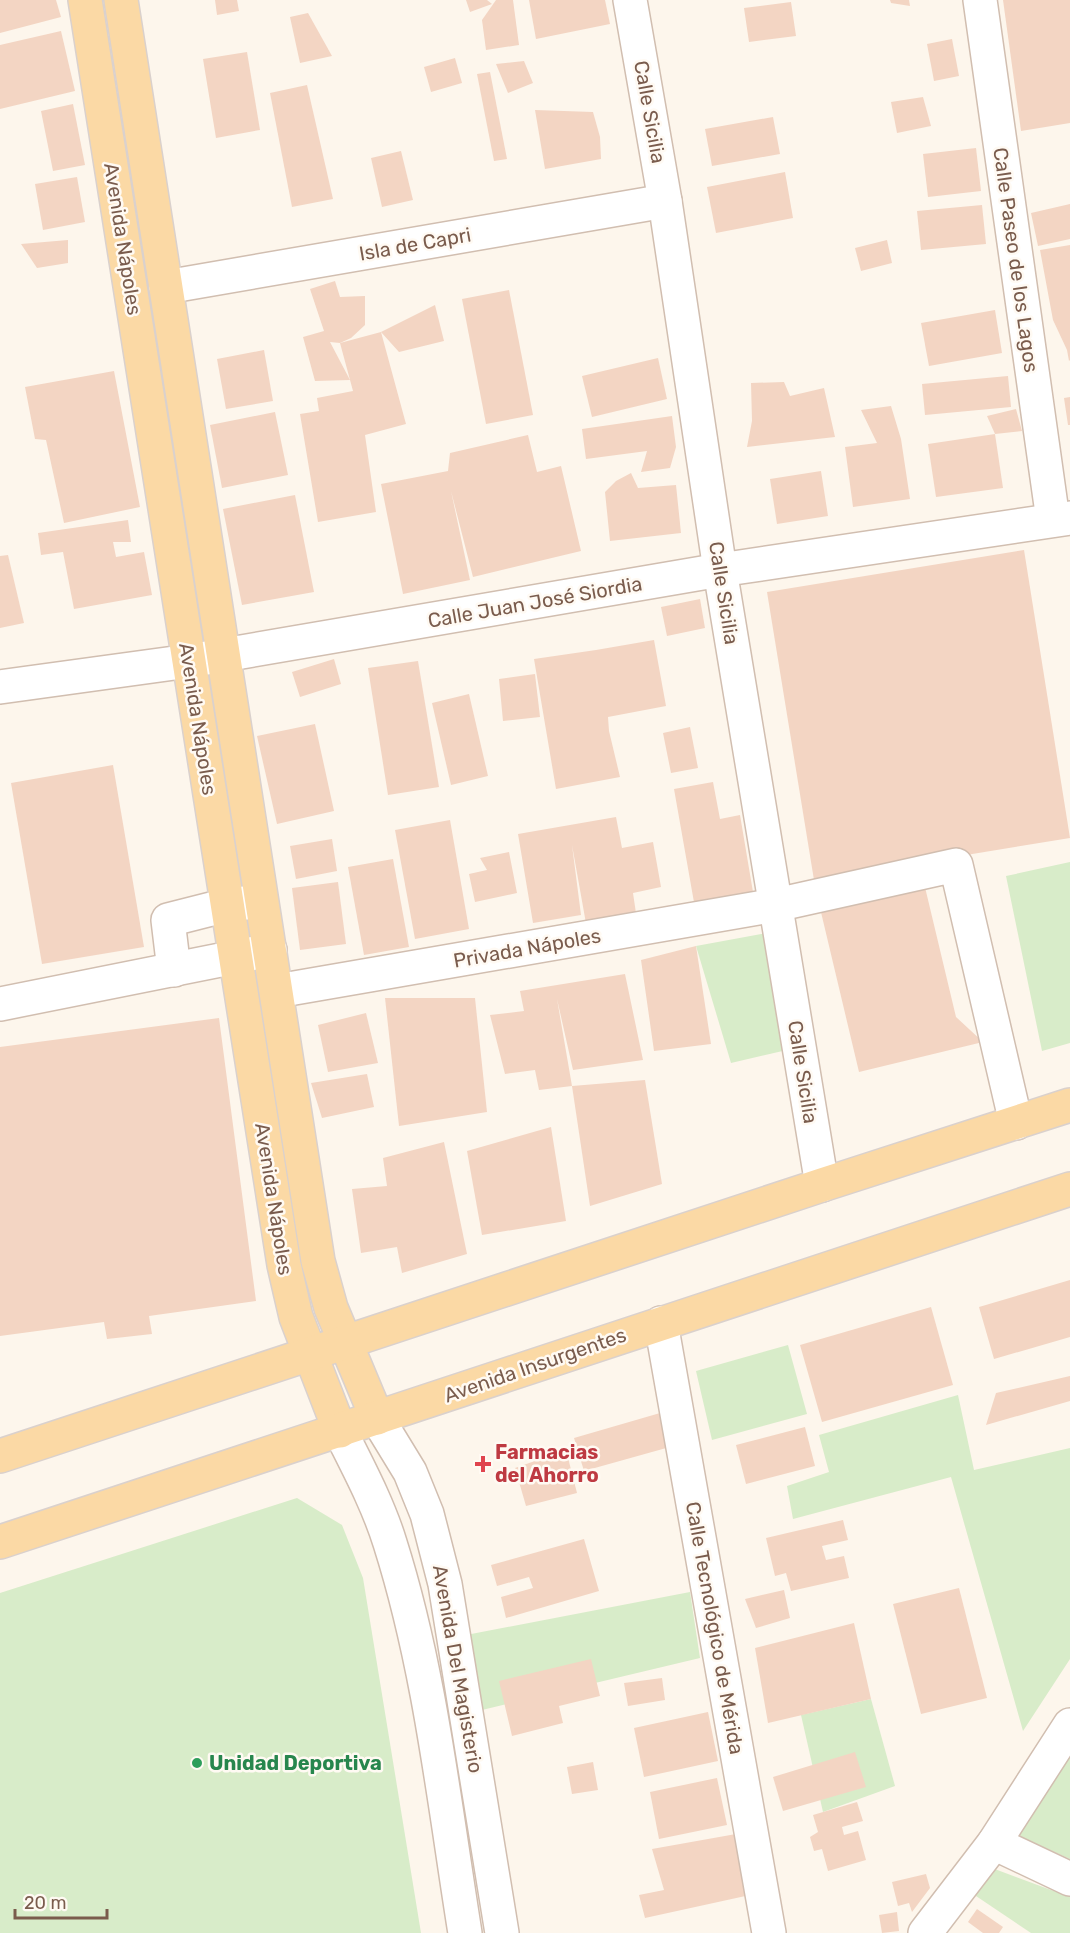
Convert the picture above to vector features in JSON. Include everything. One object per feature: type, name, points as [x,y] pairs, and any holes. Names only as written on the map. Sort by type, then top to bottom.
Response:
[{"type":"main road","name":"Avenida Nápoles","points":[[85,0],[284,1265],[296,1317],[340,1431]]},
{"type":"main road","name":"Avenida Nápoles","points":[[121,0],[318,1261],[332,1308],[377,1418]]},
{"type":"main road","points":[[0,1456],[1070,1105]]},
{"type":"main road","name":"Avenida Insurgentes","points":[[0,1542],[1070,1189]]},
{"type":"street","name":"Calle Sicilia","points":[[630,0],[665,201],[720,570],[822,1185]]},
{"type":"street","name":"Calle Paseo de los Lagos","points":[[980,0],[1061,519]]},
{"type":"street","name":"Isla de Capri","points":[[166,287],[665,201]]},
{"type":"street","name":"Calle Juan José Siordia","points":[[0,687],[189,661],[720,570],[1061,519]]},
{"type":"street","name":"Privada Nápoles","points":[[277,991],[776,905],[956,865],[1016,1122]]},
{"type":"street","points":[[174,970],[168,920],[227,905],[262,901]]},
{"type":"street","points":[[0,1004],[174,970],[235,955],[270,950]]},
{"type":"street","name":"Calle Tecnológico de Mérida","points":[[661,1323],[769,1933]]},
{"type":"street","name":"Avenida Del Magisterio","points":[[377,1418],[410,1472],[428,1514],[445,1584],[502,1933]]},
{"type":"street","name":"Avenida Del Magisterio","points":[[340,1431],[390,1541],[410,1613],[424,1670],[465,1933]]},
{"type":"street","points":[[925,1933],[994,1843],[1070,1725]]},
{"type":"street","points":[[994,1843],[1070,1879]]},
{"type":"green space","points":[[1070,862],[1070,1043],[1042,1051],[1006,876]]},
{"type":"green space","points":[[777,931],[787,1050],[731,1063],[696,946]]},
{"type":"green space","points":[[788,1345],[807,1414],[712,1440],[696,1371]]},
{"type":"green space","points":[[958,1395],[974,1470],[1070,1448],[1070,1659],[1023,1731],[951,1477],[793,1519],[787,1486],[829,1472],[819,1435]]},
{"type":"green space","name":"Unidad Deportiva","points":[[297,1498],[342,1525],[363,1578],[421,1933],[0,1933],[0,1593]]},
{"type":"green space","points":[[690,1592],[700,1658],[482,1710],[466,1635]]},
{"type":"green space","points":[[871,1699],[895,1786],[823,1812],[801,1715]]},
{"type":"green space","points":[[1070,1753],[1070,1859],[1015,1834]]},
{"type":"green space","points":[[992,1868],[1070,1897],[1070,1933],[1031,1933],[973,1894]]},
{"type":"building","points":[[0,0],[56,0],[61,17],[0,33]]},
{"type":"building","points":[[215,0],[237,0],[239,11],[217,15]]},
{"type":"building","points":[[466,0],[487,0],[492,4],[470,12]]},
{"type":"building","points":[[496,0],[513,0],[519,45],[486,50],[482,20]]},
{"type":"building","points":[[529,0],[605,0],[610,24],[536,39]]},
{"type":"building","points":[[890,0],[909,0],[910,6],[891,3]]},
{"type":"building","points":[[1003,0],[1070,0],[1070,123],[1021,131]]},
{"type":"building","points":[[791,2],[796,36],[749,42],[744,8]]},
{"type":"building","points":[[308,13],[332,56],[300,63],[290,17]]},
{"type":"building","points":[[61,31],[75,91],[0,109],[0,45]]},
{"type":"building","points":[[952,39],[959,76],[934,81],[927,44]]},
{"type":"building","points":[[247,52],[260,130],[216,138],[203,59]]},
{"type":"building","points":[[455,58],[462,83],[431,92],[424,67]]},
{"type":"building","points":[[524,61],[533,83],[508,93],[496,64]]},
{"type":"building","points":[[490,72],[507,159],[494,161],[477,74]]},
{"type":"building","points":[[307,85],[333,199],[292,207],[270,93]]},
{"type":"building","points":[[923,97],[931,126],[897,133],[891,102]]},
{"type":"building","points":[[73,104],[85,165],[53,171],[41,111]]},
{"type":"building","points":[[535,110],[593,112],[600,137],[601,159],[545,169]]},
{"type":"building","points":[[773,117],[780,154],[712,166],[705,129]]},
{"type":"building","points":[[976,148],[981,191],[928,197],[923,154]]},
{"type":"building","points":[[401,151],[413,200],[382,207],[371,158]]},
{"type":"building","points":[[785,172],[793,218],[716,233],[707,187]]},
{"type":"building","points":[[77,177],[85,222],[43,230],[35,184]]},
{"type":"building","points":[[1070,204],[1070,239],[1038,246],[1031,213]]},
{"type":"building","points":[[982,205],[986,244],[921,250],[917,211]]},
{"type":"building","points":[[68,240],[68,263],[37,268],[21,244]]},
{"type":"building","points":[[887,240],[892,263],[861,271],[855,248]]},
{"type":"building","points":[[1070,245],[1069,361],[1067,350],[1053,320],[1040,250]]},
{"type":"building","points":[[335,281],[340,297],[365,296],[365,325],[351,338],[340,343],[330,342],[350,380],[315,381],[303,337],[324,331],[310,289]]},
{"type":"building","points":[[509,290],[533,415],[486,424],[462,299]]},
{"type":"building","points":[[435,305],[444,341],[399,352],[381,332]]},
{"type":"building","points":[[995,310],[1002,353],[929,366],[921,323]]},
{"type":"building","points":[[381,332],[406,424],[365,435],[376,512],[318,522],[300,414],[319,411],[317,398],[353,391],[340,343]]},
{"type":"building","points":[[264,350],[273,401],[226,409],[217,359]]},
{"type":"building","points":[[658,358],[667,399],[592,417],[582,376]]},
{"type":"building","points":[[114,371],[140,507],[64,523],[46,440],[35,439],[25,387]]},
{"type":"building","points":[[1008,376],[1011,407],[925,415],[922,384]]},
{"type":"building","points":[[784,382],[790,396],[824,388],[835,437],[747,447],[752,421],[751,383]]},
{"type":"building","points":[[1070,397],[1070,425],[1068,425],[1064,398]]},
{"type":"building","points":[[891,406],[901,439],[910,499],[853,507],[845,447],[877,443],[861,410]]},
{"type":"building","points":[[1016,409],[1022,431],[995,434],[987,416]]},
{"type":"building","points":[[275,412],[288,475],[222,488],[210,425]]},
{"type":"building","points":[[672,416],[676,447],[670,468],[641,472],[647,451],[586,459],[582,429]]},
{"type":"building","points":[[995,434],[1003,488],[936,497],[928,444]]},
{"type":"building","points":[[528,435],[537,472],[561,466],[581,551],[473,577],[451,491],[470,580],[403,594],[381,484],[448,471],[450,453]]},
{"type":"building","points":[[821,471],[828,516],[777,524],[770,479]]},
{"type":"building","points":[[631,473],[638,488],[676,485],[681,533],[610,541],[605,492],[616,481]]},
{"type":"building","points":[[295,495],[314,592],[242,605],[223,509]]},
{"type":"building","points":[[128,520],[131,542],[113,542],[116,557],[144,552],[152,595],[74,609],[63,552],[41,555],[38,533]]},
{"type":"building","points":[[1024,550],[1070,838],[814,880],[767,592]]},
{"type":"building","points":[[8,555],[24,623],[0,628],[0,556]]},
{"type":"building","points":[[700,599],[705,628],[667,636],[661,607]]},
{"type":"building","points":[[654,640],[666,706],[608,717],[620,777],[556,789],[534,659]]},
{"type":"building","points":[[334,659],[341,684],[300,697],[292,672]]},
{"type":"building","points":[[418,661],[439,787],[388,795],[368,668]]},
{"type":"building","points":[[535,674],[540,717],[503,721],[499,679]]},
{"type":"building","points":[[469,694],[488,776],[451,785],[432,703]]},
{"type":"building","points":[[315,724],[334,811],[277,824],[257,736]]},
{"type":"building","points":[[690,727],[698,768],[671,773],[663,733]]},
{"type":"building","points":[[113,765],[144,947],[42,964],[11,783]]},
{"type":"building","points":[[713,782],[720,819],[740,815],[754,898],[695,908],[674,789]]},
{"type":"building","points":[[616,817],[622,848],[653,842],[661,887],[633,893],[637,920],[587,929],[572,845],[581,915],[533,923],[518,834]]},
{"type":"building","points":[[450,820],[469,929],[415,939],[395,830]]},
{"type":"building","points":[[332,839],[337,871],[296,879],[290,846]]},
{"type":"building","points":[[509,852],[517,893],[475,902],[469,874],[487,870],[480,858]]},
{"type":"building","points":[[393,859],[409,947],[364,955],[348,867]]},
{"type":"building","points":[[338,882],[346,944],[300,950],[292,888]]},
{"type":"building","points":[[924,883],[956,1017],[983,1042],[859,1072],[820,908]]},
{"type":"building","points":[[696,946],[711,1044],[654,1051],[641,960]]},
{"type":"building","points":[[625,974],[643,1060],[573,1070],[557,999],[572,1086],[539,1090],[535,1070],[505,1074],[490,1015],[524,1011],[520,991]]},
{"type":"building","points":[[385,998],[475,998],[487,1112],[399,1126]]},
{"type":"building","points":[[366,1013],[378,1063],[328,1072],[318,1025]]},
{"type":"building","points":[[219,1018],[256,1301],[149,1316],[152,1334],[107,1339],[104,1322],[0,1336],[0,1047]]},
{"type":"building","points":[[367,1074],[374,1107],[322,1118],[311,1083]]},
{"type":"building","points":[[645,1080],[662,1184],[590,1206],[572,1086]]},
{"type":"building","points":[[551,1127],[566,1221],[482,1235],[467,1151]]},
{"type":"building","points":[[444,1142],[467,1254],[402,1273],[397,1247],[361,1253],[352,1189],[387,1186],[383,1158]]},
{"type":"building","points":[[1070,1280],[1070,1337],[994,1359],[979,1307]]},
{"type":"building","points":[[931,1307],[953,1385],[822,1422],[800,1345]]},
{"type":"building","points":[[1070,1376],[1070,1401],[986,1425],[996,1393]]},
{"type":"building","points":[[667,1411],[677,1445],[584,1471],[574,1438]]},
{"type":"building","points":[[805,1427],[815,1466],[746,1484],[736,1445]]},
{"type":"building","points":[[566,1450],[577,1493],[526,1506],[515,1468]]},
{"type":"building","points":[[843,1520],[848,1540],[822,1546],[826,1560],[844,1556],[849,1578],[791,1591],[786,1573],[775,1576],[766,1538]]},
{"type":"building","points":[[584,1539],[599,1591],[506,1618],[501,1597],[533,1588],[529,1577],[497,1586],[491,1565]]},
{"type":"building","points":[[959,1588],[987,1698],[921,1714],[893,1604]]},
{"type":"building","points":[[784,1590],[790,1618],[756,1628],[745,1599]]},
{"type":"building","points":[[854,1623],[871,1699],[768,1723],[755,1648]]},
{"type":"building","points":[[591,1659],[600,1696],[559,1706],[563,1723],[512,1736],[499,1681]]},
{"type":"building","points":[[662,1678],[665,1700],[628,1706],[624,1683]]},
{"type":"building","points":[[708,1712],[718,1761],[644,1777],[634,1728]]},
{"type":"building","points":[[855,1752],[866,1787],[783,1811],[773,1777]]},
{"type":"building","points":[[593,1762],[598,1790],[572,1794],[567,1767]]},
{"type":"building","points":[[717,1778],[727,1825],[659,1839],[650,1792]]},
{"type":"building","points":[[857,1802],[863,1821],[842,1827],[844,1835],[858,1831],[866,1860],[828,1871],[822,1849],[814,1851],[810,1837],[818,1832],[813,1815]]},
{"type":"building","points":[[736,1834],[750,1895],[645,1918],[639,1895],[664,1890],[652,1849]]},
{"type":"building","points":[[926,1874],[930,1888],[912,1912],[909,1903],[898,1906],[892,1882]]},
{"type":"building","points":[[977,1909],[1003,1927],[999,1933],[983,1933],[968,1922]]},
{"type":"building","points":[[897,1912],[899,1931],[882,1933],[879,1915]]},
{"type":"place","name":"Farmacias del Ahorro","points":[[483,1464]]},
{"type":"place","name":"Unidad Deportiva","points":[[197,1763]]}]
